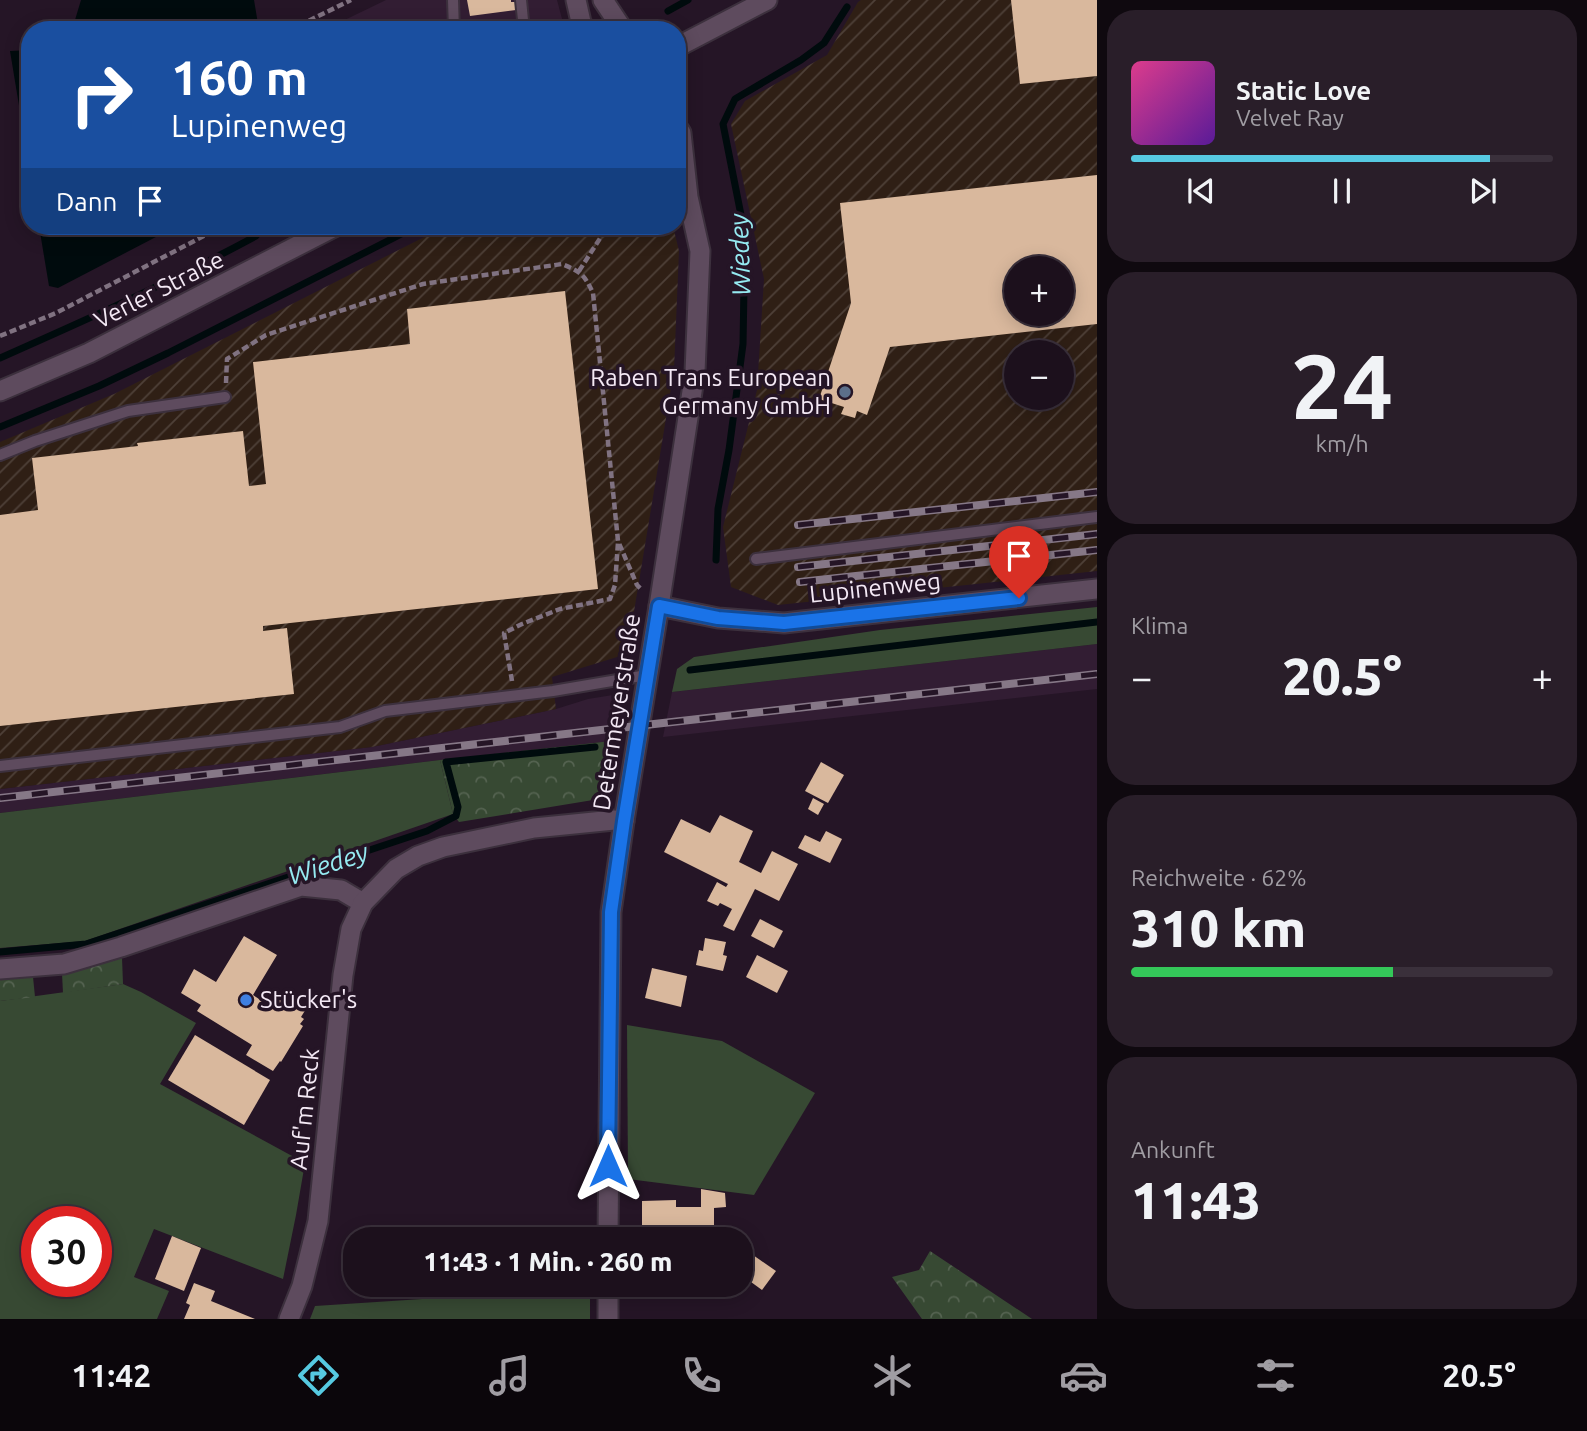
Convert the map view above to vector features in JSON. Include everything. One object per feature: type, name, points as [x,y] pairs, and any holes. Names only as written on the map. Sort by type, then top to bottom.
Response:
[{"type":"street","points":[[576,0],[581,21]]},
{"type":"street","points":[[603,0],[617,21]]},
{"type":"street","points":[[686,42],[767,0]]},
{"type":"street","name":"Determeyerstraße","points":[[608,1227],[611,912],[695,372],[700,251],[686,204]]},
{"type":"street","name":"Verler Straße","points":[[0,391],[89,353],[318,235]]},
{"type":"street","name":"Lupinenweg","points":[[659,606],[718,618],[784,623],[1097,589]]},
{"type":"street","name":"Auf'm Reck","points":[[289,1319],[302,1286],[318,1221],[343,975],[351,929],[363,902],[396,869],[418,856],[443,847],[534,828],[624,821]]},
{"type":"street","points":[[0,969],[64,964],[301,886],[341,890],[363,902]]},
{"type":"street","points":[[608,1297],[608,1319]]},
{"type":"lane","points":[[453,0],[454,21]]},
{"type":"lane","points":[[521,0],[523,21]]},
{"type":"lane","points":[[0,454],[128,411],[225,397]]},
{"type":"lane","points":[[757,559],[1097,517]]},
{"type":"lane","points":[[0,766],[340,727],[385,711],[553,691],[648,675]]},
{"type":"path","points":[[308,21],[351,0]]},
{"type":"path","points":[[0,336],[56,313],[206,235]]},
{"type":"path","points":[[579,271],[602,235]]},
{"type":"path","points":[[225,397],[228,359],[266,335],[423,284],[562,264],[579,271],[585,277],[593,293],[618,541],[615,585],[610,599],[560,609],[504,633],[515,696]]},
{"type":"path","points":[[618,541],[637,585],[659,606]]},
{"type":"shaded area","points":[[81,0],[254,0],[258,21],[75,21]]},
{"type":"shaded area","points":[[386,0],[557,0],[563,21],[343,21]]},
{"type":"shaded area","points":[[861,0],[1097,0],[1097,571],[778,605],[731,587],[723,527],[757,390],[764,279],[731,124],[745,101],[827,55]]},
{"type":"shaded area","points":[[21,50],[21,118],[10,51]]},
{"type":"shaded area","points":[[40,235],[160,235],[58,288],[49,286]]},
{"type":"shaded area","points":[[428,235],[675,235],[679,251],[674,370],[627,654],[552,677],[556,709],[372,747],[0,789],[0,442],[114,394]]},
{"type":"shaded area","points":[[1097,644],[1097,689],[663,737],[672,692]]},
{"type":"shaded area","points":[[619,694],[611,741],[0,813],[0,789],[372,747]]},
{"type":"green space","points":[[1097,607],[1097,644],[672,692],[677,669],[694,657],[880,630]]},
{"type":"green space","points":[[611,741],[608,789],[593,800],[459,822],[453,814],[440,760]]},
{"type":"green space","points":[[440,760],[453,814],[85,941],[0,948],[0,813]]},
{"type":"green space","points":[[122,958],[123,984],[63,993],[62,973]]},
{"type":"green space","points":[[33,977],[35,997],[0,1001],[0,980]]},
{"type":"green space","points":[[123,984],[196,1023],[160,1084],[305,1163],[283,1279],[154,1229],[134,1277],[169,1291],[157,1319],[0,1319],[0,1001]]},
{"type":"green space","points":[[627,1025],[722,1041],[815,1093],[754,1195],[628,1179]]},
{"type":"green space","points":[[930,1251],[1032,1319],[922,1319],[892,1277],[919,1270]]},
{"type":"green space","points":[[452,1297],[590,1297],[590,1319],[310,1319],[315,1306]]},
{"type":"building","points":[[467,0],[511,0],[515,2],[516,10],[470,16]]},
{"type":"building","points":[[1011,0],[1097,0],[1097,76],[1020,84]]},
{"type":"building","points":[[1097,175],[1097,324],[890,347],[867,415],[857,411],[855,418],[841,414],[844,407],[819,399],[851,303],[840,203]]},
{"type":"building","points":[[565,291],[598,589],[263,626],[263,631],[287,628],[294,694],[0,726],[0,515],[38,510],[32,458],[243,431],[249,486],[266,484],[253,362],[410,344],[407,309]]},
{"type":"building","points":[[821,762],[844,775],[828,803],[805,791]]},
{"type":"building","points":[[813,798],[824,804],[818,815],[808,809]]},
{"type":"building","points":[[720,815],[753,831],[739,862],[761,873],[772,851],[798,864],[779,901],[755,889],[734,931],[723,926],[732,909],[707,901],[717,882],[726,887],[728,884],[664,852],[681,819],[710,833]]},
{"type":"building","points":[[826,831],[842,839],[830,863],[798,848],[805,835],[820,842]]},
{"type":"building","points":[[760,919],[783,931],[774,948],[751,936]]},
{"type":"building","points":[[244,936],[277,955],[253,995],[270,1006],[278,992],[306,1009],[301,1017],[304,1019],[300,1024],[303,1026],[273,1071],[246,1055],[252,1045],[197,1011],[201,1005],[181,993],[194,969],[216,982]]},
{"type":"building","points":[[705,938],[726,942],[723,955],[727,956],[723,971],[696,965],[699,950],[703,951]]},
{"type":"building","points":[[757,955],[788,971],[777,993],[746,977]]},
{"type":"building","points":[[652,968],[687,976],[681,1007],[645,998]]},
{"type":"building","points":[[195,1035],[270,1080],[244,1125],[168,1080]]},
{"type":"building","points":[[701,1189],[725,1193],[726,1207],[714,1208],[714,1227],[642,1227],[642,1201],[676,1200],[676,1207],[701,1207]]},
{"type":"building","points":[[172,1236],[201,1248],[184,1291],[155,1279]]},
{"type":"building","points":[[753,1255],[776,1271],[762,1290],[753,1283]]},
{"type":"building","points":[[194,1283],[215,1291],[211,1301],[255,1319],[184,1319],[190,1305],[186,1303]]},
{"type":"waterway","points":[[668,11],[688,0]]},
{"type":"waterway","name":"Wiedey","points":[[716,560],[718,509],[743,344],[744,287],[741,215],[723,124],[735,99],[801,60],[824,43],[847,7]]},
{"type":"waterway","points":[[0,427],[99,386],[168,353],[399,235]]},
{"type":"waterway","points":[[0,358],[97,315],[256,236]]},
{"type":"waterway","points":[[690,670],[1097,622]]},
{"type":"waterway","name":"Wiedey","points":[[0,952],[86,944],[427,831],[456,816],[458,807],[446,762],[595,747]]},
{"type":"railway","points":[[798,525],[1097,492]]},
{"type":"railway","points":[[798,567],[1097,534]]},
{"type":"railway","points":[[800,582],[1097,550]]},
{"type":"railway","points":[[0,798],[1097,674]]},
{"type":"place","name":"Raben Trans European Germany GmbH","points":[[845,392]]},
{"type":"place","name":"Stücker's","points":[[246,1000]]},
{"type":"route","points":[[608,1166],[611,912],[659,606],[718,618],[784,623],[1019,598]]}]
